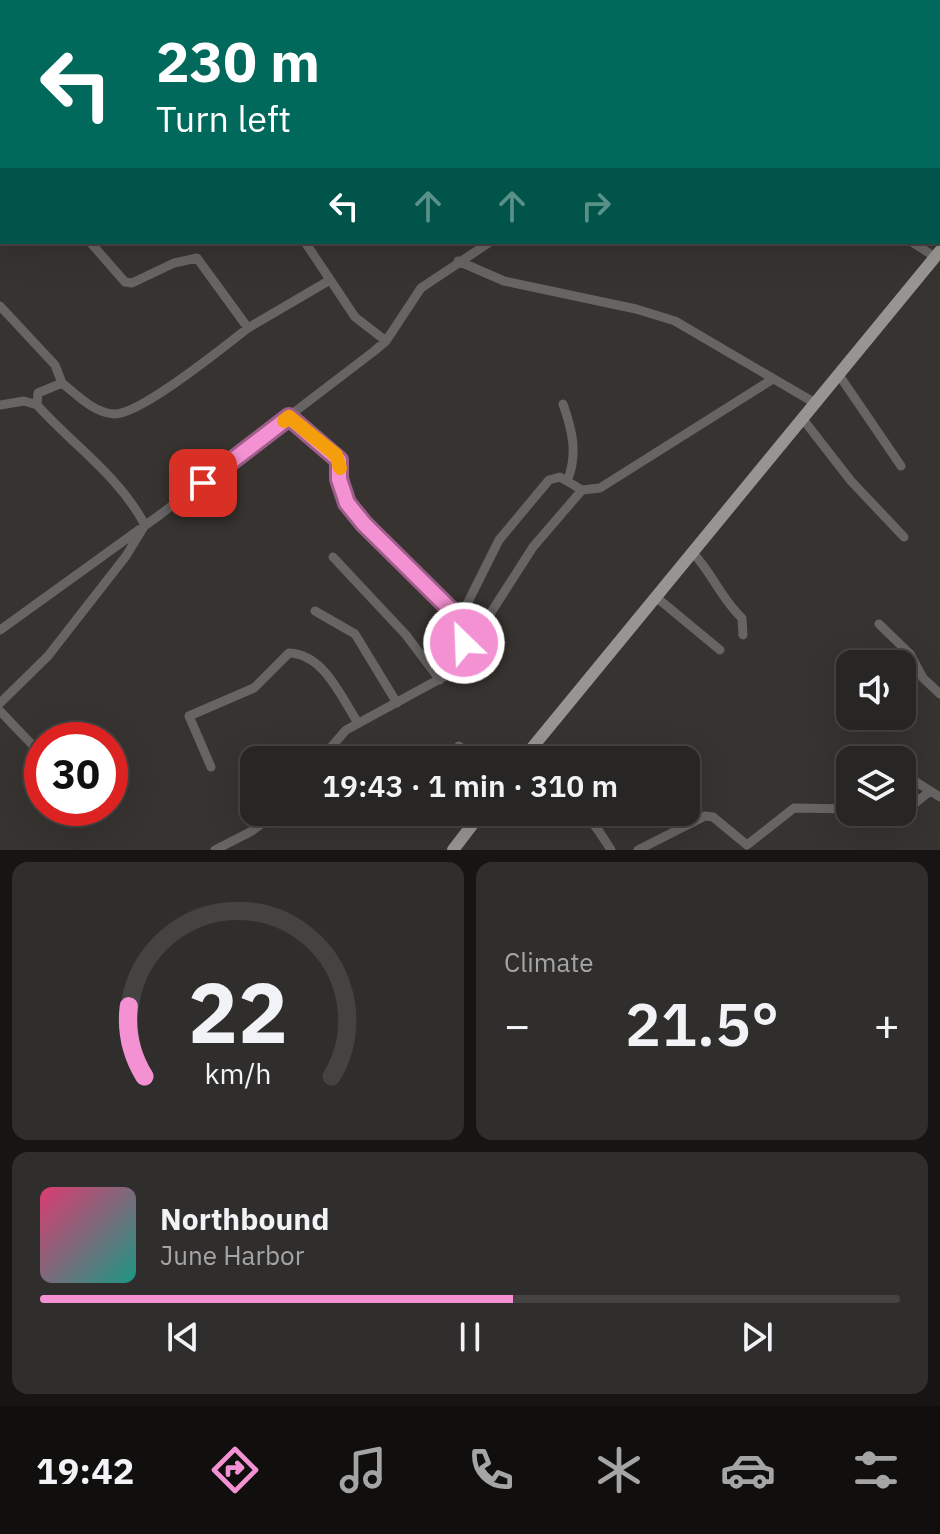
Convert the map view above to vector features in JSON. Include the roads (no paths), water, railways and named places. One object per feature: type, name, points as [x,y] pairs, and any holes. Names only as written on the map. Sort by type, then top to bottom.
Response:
[{"type":"main road","points":[[534,746],[938,254]]},
{"type":"main road","points":[[453,850],[471,826]]},
{"type":"street","points":[[92,244],[125,282],[132,283],[174,263],[197,258],[248,328]]},
{"type":"street","points":[[306,244],[355,317],[386,341]]},
{"type":"street","points":[[0,630],[145,525],[386,341],[421,288],[487,244]]},
{"type":"street","points":[[916,244],[938,254]]},
{"type":"street","points":[[458,261],[474,271],[504,281],[636,309],[675,321],[815,403]]},
{"type":"street","points":[[0,306],[55,365],[62,383],[99,411],[116,414],[166,389],[248,328],[330,280]]},
{"type":"street","points":[[839,375],[901,466]]},
{"type":"street","points":[[332,746],[346,730],[458,669],[465,653],[533,547],[582,490],[600,488],[773,379]]},
{"type":"street","points":[[37,405],[38,393],[62,383]]},
{"type":"street","points":[[0,405],[24,401],[37,405],[77,447],[107,470],[145,525]]},
{"type":"street","points":[[563,404],[574,445],[574,462],[568,479]]},
{"type":"street","points":[[289,417],[339,460],[339,479],[347,503],[364,524],[458,617],[465,653]]},
{"type":"street","points":[[802,418],[851,481],[904,537]]},
{"type":"street","points":[[458,617],[463,615],[490,555],[508,526],[549,480],[568,479],[582,490]]},
{"type":"street","points":[[0,703],[48,656],[126,556],[145,525]]},
{"type":"street","points":[[692,552],[709,569],[728,605],[742,618],[743,635]]},
{"type":"street","points":[[333,557],[406,635],[440,680]]},
{"type":"street","points":[[656,597],[720,650]]},
{"type":"street","points":[[315,611],[355,634],[397,703]]},
{"type":"street","points":[[879,624],[910,654],[923,678],[940,694]]},
{"type":"street","points":[[211,767],[189,716],[254,688],[289,653],[299,653],[320,665],[358,723]]},
{"type":"street","points":[[0,711],[24,736]]},
{"type":"street","points":[[916,782],[940,797]]},
{"type":"street","points":[[916,802],[930,791]]},
{"type":"street","points":[[638,850],[705,816],[713,817],[747,848],[794,808],[836,809]]},
{"type":"street","points":[[215,850],[259,826]]},
{"type":"street","points":[[595,826],[611,850]]}]
